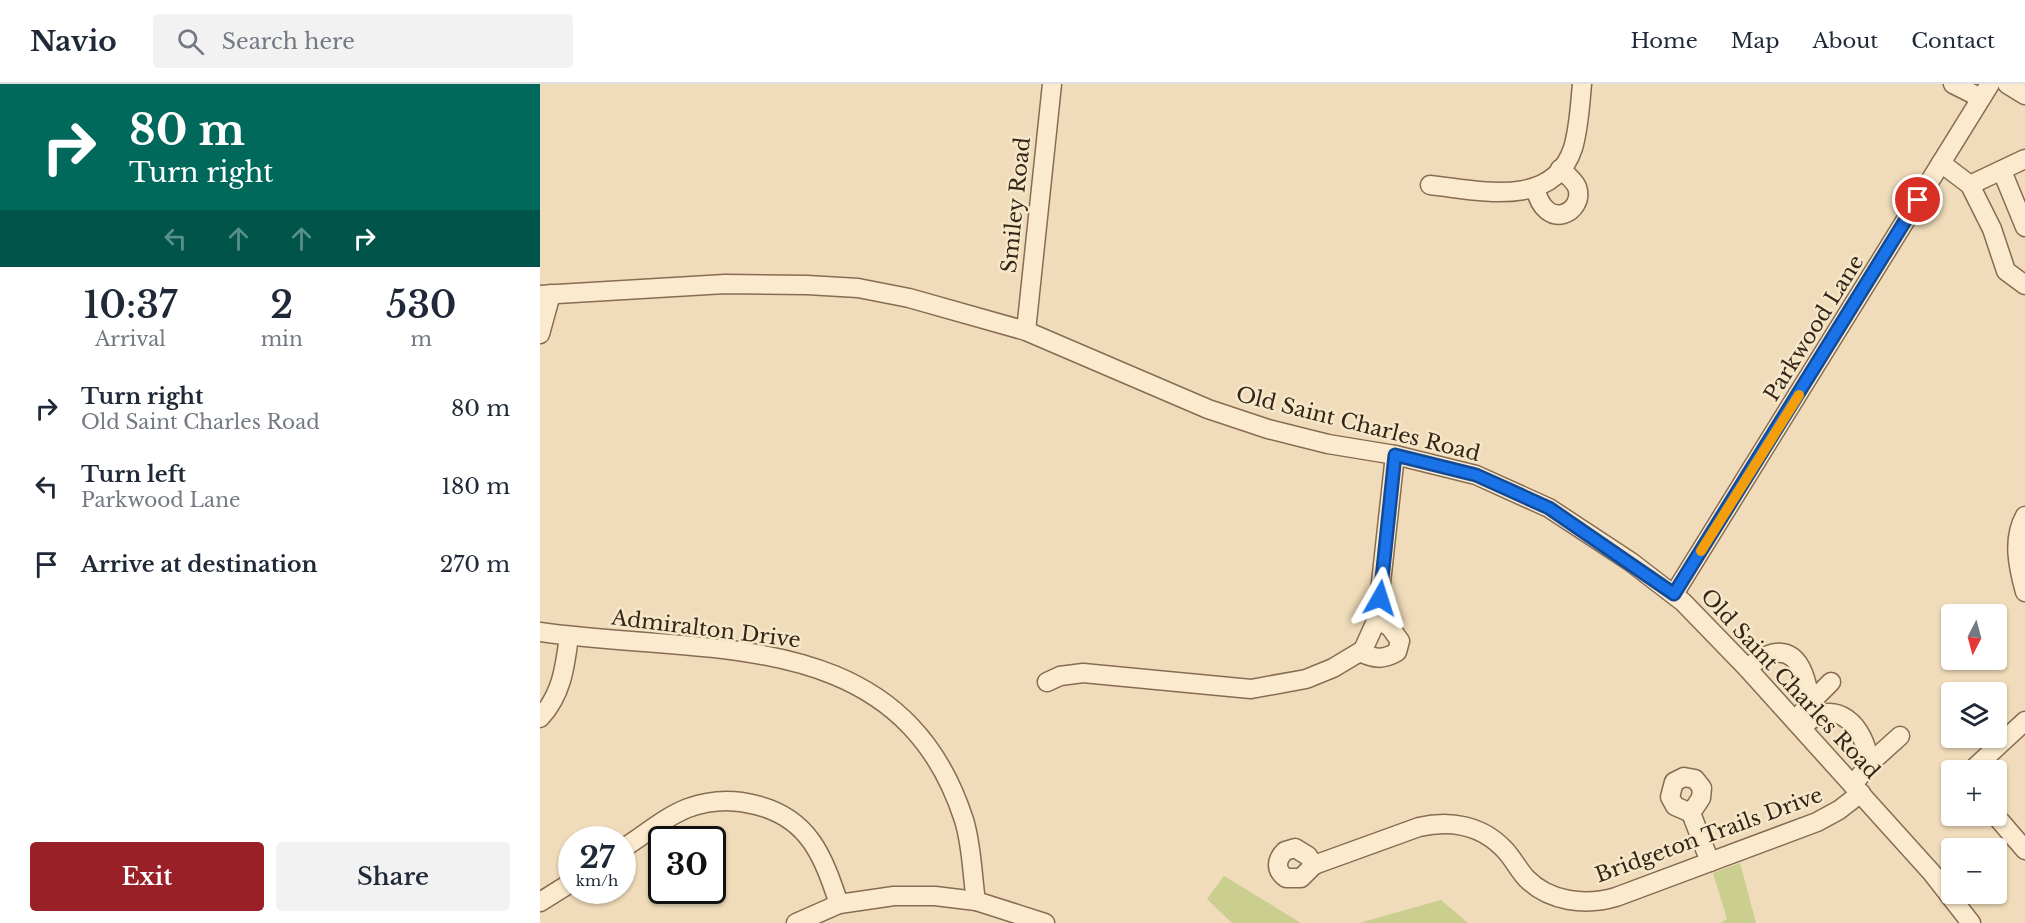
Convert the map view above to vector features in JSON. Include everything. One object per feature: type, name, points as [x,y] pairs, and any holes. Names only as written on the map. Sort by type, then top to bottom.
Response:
[{"type":"street","name":"Smiley Road","points":[[1026,331],[1052,84]]},
{"type":"street","points":[[1430,185],[1516,193],[1548,180],[1560,169],[1574,146],[1582,84]]},
{"type":"street","points":[[1953,84],[1986,91]]},
{"type":"street","points":[[2007,84],[2025,95]]},
{"type":"street","name":"Parkwood Lane","points":[[1674,594],[1986,91]]},
{"type":"street","points":[[1971,185],[2025,159]]},
{"type":"street","points":[[1941,163],[1971,185],[1992,229],[2006,271],[2025,285]]},
{"type":"street","points":[[1535,187],[1542,208],[1554,214],[1567,212],[1575,204],[1578,193],[1574,181],[1560,169]]},
{"type":"street","points":[[2002,171],[2025,227]]},
{"type":"street","name":"Old Saint Charles Road","points":[[546,295],[725,284],[858,288],[938,305],[1026,331],[1208,408],[1258,426],[1328,444],[1395,455],[1476,475],[1549,508],[1674,594],[1747,668],[1857,789],[1932,873],[1971,923]]},
{"type":"street","points":[[540,334],[546,295]]},
{"type":"street","points":[[1047,682],[1060,676],[1083,673],[1251,689],[1306,679],[1333,668],[1360,652],[1377,620],[1395,455]]},
{"type":"street","points":[[2025,516],[2017,530],[2017,549],[2025,592]]},
{"type":"street","points":[[1360,652],[1376,658],[1388,658],[1397,652],[1400,641],[1390,627],[1377,620]]},
{"type":"street","name":"Admiralton Drive","points":[[540,632],[772,656],[828,671],[876,698],[907,722],[946,777],[965,823],[976,901]]},
{"type":"street","points":[[540,718],[556,697],[561,683],[569,636]]},
{"type":"street","points":[[1747,668],[1767,656],[1782,653],[1794,656],[1802,667],[1810,703]]},
{"type":"street","points":[[1798,724],[1810,703],[1831,682]]},
{"type":"street","points":[[1798,724],[1819,713],[1840,715],[1862,734],[1867,744],[1869,764]]},
{"type":"street","points":[[1983,760],[2025,721]]},
{"type":"street","name":"Bridgeton Trails Drive","points":[[1314,865],[1437,823],[1456,824],[1477,829],[1503,848],[1527,879],[1556,896],[1580,902],[1616,897],[1817,822],[1839,810],[1857,789],[1869,764],[1900,736]]},
{"type":"street","points":[[636,840],[687,808],[713,802],[740,801],[768,808],[795,821],[808,836],[830,877],[839,904]]},
{"type":"street","points":[[1691,813],[1710,862]]},
{"type":"street","points":[[2005,826],[2025,850]]},
{"type":"street","points":[[540,902],[558,891]]},
{"type":"street","points":[[796,923],[839,904],[894,896],[935,896],[976,901],[1045,923]]},
{"type":"green space","points":[[1740,863],[1756,923],[1720,923],[1727,919],[1713,873]]},
{"type":"green space","points":[[1224,876],[1301,923],[1232,923],[1207,899]]},
{"type":"green space","points":[[1441,900],[1468,923],[1359,923]]},
{"type":"slow traffic","points":[[1701,551],[1799,395]]},
{"type":"route","points":[[1380,598],[1395,455],[1476,475],[1549,508],[1653,577],[1674,594],[1750,475],[1918,200]]}]
